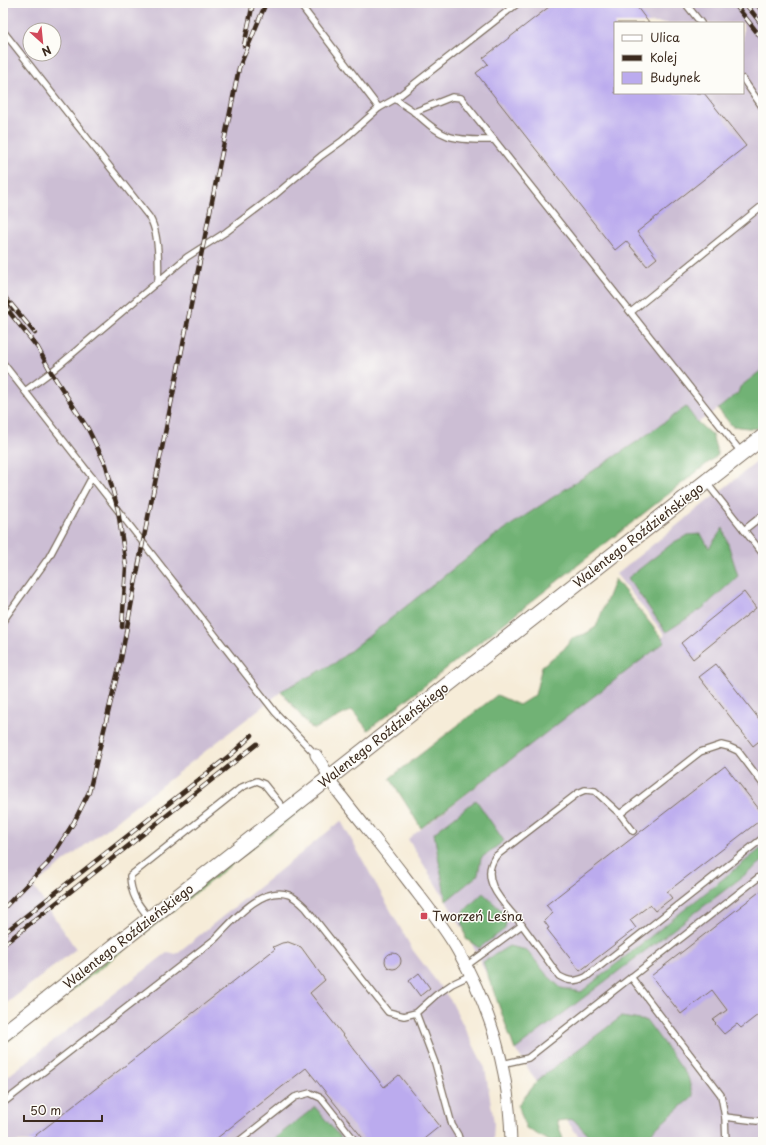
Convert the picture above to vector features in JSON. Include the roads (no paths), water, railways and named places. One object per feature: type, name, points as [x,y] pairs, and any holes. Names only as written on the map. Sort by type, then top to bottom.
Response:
[{"type":"street","name":"Walentego Roździeńskiego","points":[[3,1034],[763,437]]},
{"type":"street","points":[[316,755],[335,788],[445,930],[468,970],[486,1010],[502,1064],[508,1096],[511,1142]]},
{"type":"lane","points":[[299,3],[379,108]]},
{"type":"lane","points":[[25,391],[51,372],[187,257],[226,232],[275,195],[320,156],[342,141],[379,108],[395,99],[518,3]]},
{"type":"lane","points":[[685,3],[700,22]]},
{"type":"lane","points":[[3,31],[150,218],[155,228],[159,267],[158,282]]},
{"type":"lane","points":[[744,81],[763,108]]},
{"type":"lane","points":[[414,112],[452,97],[461,98],[742,453]]},
{"type":"lane","points":[[395,99],[439,132],[460,139],[494,140]]},
{"type":"lane","points":[[631,312],[763,205]]},
{"type":"lane","points":[[3,363],[275,712],[316,755]]},
{"type":"lane","points":[[3,621],[49,556],[92,477]]},
{"type":"lane","points":[[705,482],[763,554]]},
{"type":"lane","points":[[744,530],[763,515]]},
{"type":"lane","points":[[620,814],[700,752],[721,745],[738,750],[763,784]]},
{"type":"lane","points":[[150,919],[133,895],[130,887],[130,876],[242,787],[257,781],[264,784],[286,811]]},
{"type":"lane","points":[[633,831],[620,814],[596,791],[585,790],[578,793],[496,856],[491,862],[489,872],[493,888],[559,976],[566,980],[576,981],[586,977],[763,838]]},
{"type":"lane","points":[[502,1064],[528,1058],[763,874]]},
{"type":"lane","points":[[3,1103],[215,939],[241,912],[257,900],[274,894],[288,895],[306,908],[388,1012],[404,1016],[416,1012],[522,925]]},
{"type":"lane","points":[[631,977],[721,1095],[725,1117],[726,1142]]},
{"type":"lane","points":[[416,1012],[435,1063],[452,1125],[460,1142]]},
{"type":"lane","points":[[238,1142],[295,1097],[310,1093],[321,1098],[356,1142]]},
{"type":"lane","points":[[725,1117],[756,1120],[763,1119]]},
{"type":"railway","points":[[244,46],[253,3]]},
{"type":"railway","points":[[3,909],[48,863],[74,822],[89,792],[121,659],[143,542],[239,68],[266,3]]},
{"type":"railway","points":[[734,3],[763,40]]},
{"type":"railway","points":[[745,3],[763,26]]},
{"type":"railway","points":[[756,3],[763,12]]},
{"type":"railway","points":[[3,294],[13,309]]},
{"type":"railway","points":[[3,304],[38,348],[51,372],[88,429],[106,465],[118,510],[126,567],[122,627]]},
{"type":"railway","points":[[11,304],[35,333]]},
{"type":"railway","points":[[3,934],[234,752],[252,735]]},
{"type":"railway","points":[[3,945],[257,744]]},
{"type":"place","name":"Tworzeń Leśna","points":[[424,916]]}]
